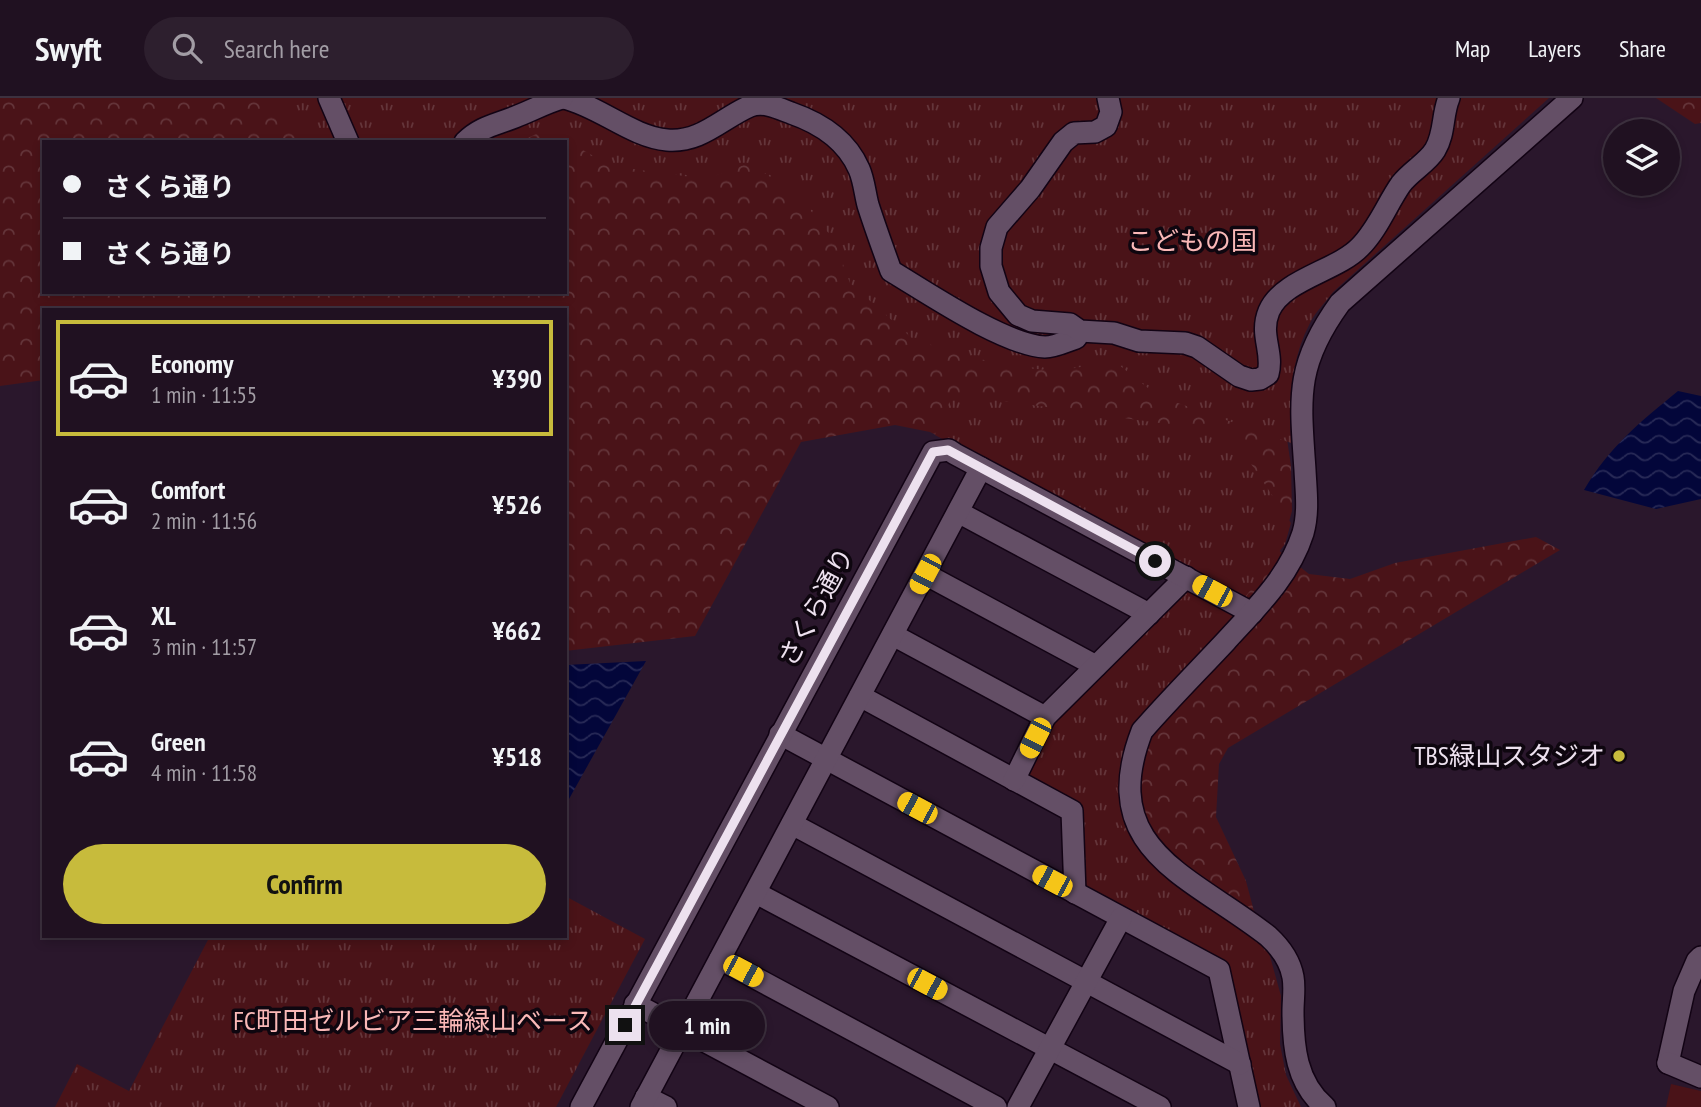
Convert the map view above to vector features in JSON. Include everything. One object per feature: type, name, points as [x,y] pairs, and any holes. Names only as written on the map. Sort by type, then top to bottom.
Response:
[{"type":"street","points":[[329,98],[347,140]]},
{"type":"street","points":[[466,140],[490,125],[563,98],[578,101],[664,140],[692,138],[710,131],[750,106],[770,105],[817,123],[844,144],[859,169],[867,202],[891,271],[1015,340],[1047,347],[1076,338],[1080,331]]},
{"type":"street","points":[[1108,98],[1111,112],[1106,126],[1095,132],[1074,133],[1063,142],[1030,189],[997,227],[991,248],[991,266],[999,292],[1018,315],[1032,321],[1070,324],[1080,331],[1114,333],[1139,341],[1185,343],[1197,347],[1239,376],[1251,380],[1268,374],[1270,363],[1264,330],[1270,310],[1287,291],[1350,256],[1360,247],[1402,182],[1436,149],[1449,98]]},
{"type":"street","points":[[1325,1107],[1316,1100],[1301,1077],[1296,1056],[1294,978],[1289,963],[1280,947],[1241,915],[1162,861],[1132,814],[1128,786],[1132,757],[1142,732],[1276,585],[1294,554],[1303,532],[1307,503],[1300,402],[1308,357],[1322,328],[1340,303],[1572,98]]},
{"type":"street","name":"さくら通り","points":[[581,1107],[933,452],[948,450],[1252,612]]},
{"type":"street","points":[[666,1107],[644,1102],[981,468]]},
{"type":"street","points":[[958,512],[1149,614]]},
{"type":"street","points":[[925,574],[1096,666]]},
{"type":"street","points":[[1014,780],[1045,717],[1186,577]]},
{"type":"street","points":[[893,635],[1045,717]]},
{"type":"street","points":[[860,696],[1072,810],[1075,893]]},
{"type":"street","points":[[780,734],[1219,970],[1250,1107]]},
{"type":"street","points":[[792,824],[1240,1064]]},
{"type":"street","points":[[755,893],[1160,1107]]},
{"type":"street","points":[[1018,1107],[1122,918]]},
{"type":"street","points":[[1668,1063],[1684,991],[1701,957]]},
{"type":"street","points":[[720,959],[996,1107]]},
{"type":"street","points":[[635,1004],[828,1107]]},
{"type":"street","points":[[1668,1063],[1701,1065]]},
{"type":"street","points":[[1668,1063],[1701,1077]]},
{"type":"green space","points":[[0,98],[1211,98],[1310,299],[1280,392],[1291,466],[1292,511],[1284,540],[1277,549],[1309,574],[1350,579],[1395,563],[1536,537],[1560,550],[1228,748],[1219,764],[1216,817],[1246,881],[1274,987],[1278,1066],[1224,963],[1094,885],[1060,719],[1205,573],[930,432],[895,425],[801,442],[695,636],[567,651],[567,308],[42,308],[42,380],[0,386]]},
{"type":"green space","name":"こどもの国","points":[[247,98],[1549,98],[1333,292],[1312,319],[1303,337],[1295,367],[1290,412],[1291,443],[1158,396],[1114,361],[1058,371],[1005,366],[914,340],[850,283],[834,240],[799,196],[749,163],[706,179],[611,166],[546,129],[524,140],[310,140],[288,111]]},
{"type":"green space","points":[[1656,98],[1701,98],[1701,123],[1695,124]]},
{"type":"green space","points":[[953,394],[1230,433],[1291,523],[1285,544],[1243,600],[935,435]]},
{"type":"green space","points":[[1186,595],[1223,613],[1225,625],[1152,703],[1130,735],[1116,773],[1120,823],[1139,857],[1247,934],[1269,953],[1281,996],[1280,1044],[1286,1075],[1301,1107],[1257,1107],[1228,962],[1145,924],[1084,888],[1079,807],[1027,776],[1055,717]]},
{"type":"green space","name":"FC町田ゼルビア三輪緑山ベース","points":[[567,897],[645,939],[556,1107],[55,1107],[77,1064],[129,1091],[209,938],[567,938]]},
{"type":"green space","points":[[1671,1084],[1701,1091],[1701,1107],[1666,1107]]},
{"type":"water","points":[[1678,391],[1701,396],[1701,499],[1656,509],[1584,490],[1615,448]]},
{"type":"water","points":[[646,661],[569,799],[567,798],[567,665]]},
{"type":"place","name":"TBS緑山スタジオ","points":[[1619,756]]},
{"type":"route","points":[[625,1025],[933,452],[948,450],[1155,561]]}]
